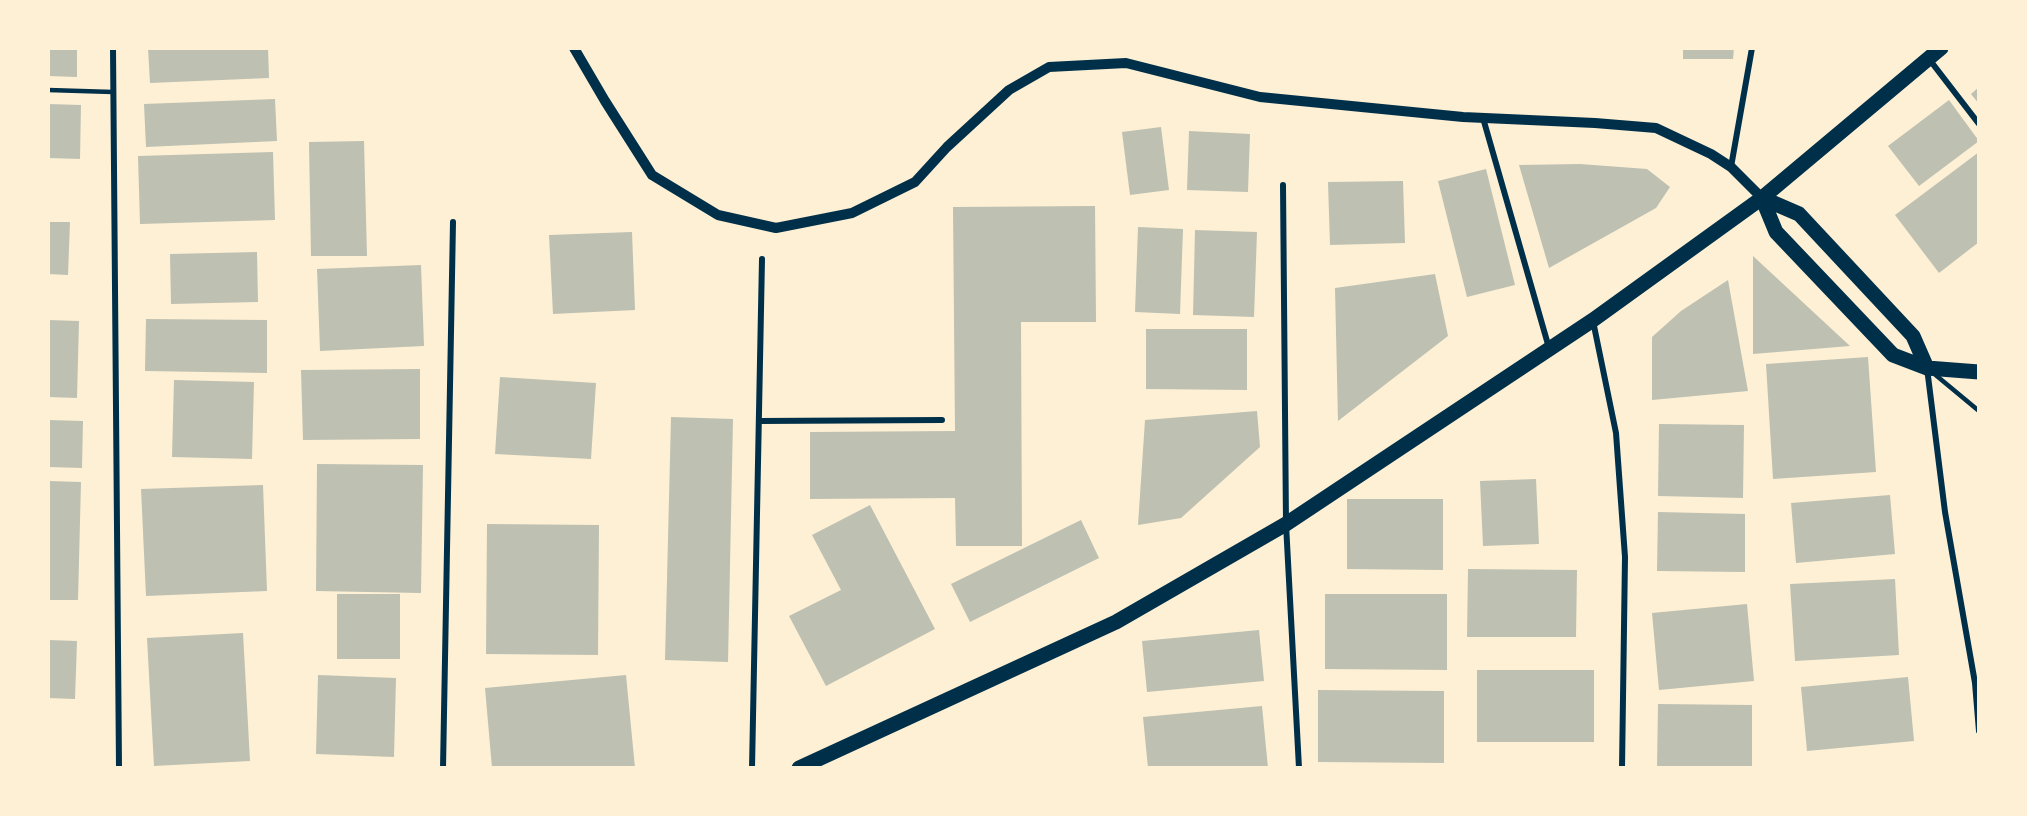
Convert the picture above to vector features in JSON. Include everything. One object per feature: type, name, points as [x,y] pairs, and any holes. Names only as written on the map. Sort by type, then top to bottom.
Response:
[{"type":"main road","points":[[799,768],[1116,622],[1286,524],[1593,320],[1762,198],[1941,48]]},
{"type":"main road","points":[[1762,198],[1799,214],[1913,336],[1927,368]]},
{"type":"main road","points":[[1762,198],[1776,232],[1893,355],[1927,368],[1979,372]]},
{"type":"street","points":[[113,48],[119,768]]},
{"type":"street","points":[[574,48],[604,101],[651,175],[718,215],[776,228],[852,213],[915,182],[947,147],[1010,90],[1049,67],[1126,63],[1260,97],[1483,117],[1656,128],[1711,154],[1731,167],[1762,198]]},
{"type":"street","points":[[1731,167],[1752,48]]},
{"type":"street","points":[[1928,59],[1979,124]]},
{"type":"street","points":[[1483,117],[1549,349]]},
{"type":"street","points":[[1283,186],[1286,524],[1299,768]]},
{"type":"street","points":[[443,768],[453,222]]},
{"type":"street","points":[[752,768],[762,259]]},
{"type":"street","points":[[1593,320],[1616,433],[1625,557],[1622,768]]},
{"type":"street","points":[[1927,368],[1945,512],[1975,683],[1979,731]]},
{"type":"street","points":[[759,421],[942,420]]},
{"type":"lane","points":[[48,90],[113,92]]},
{"type":"lane","points":[[1927,368],[1979,411]]},
{"type":"building","points":[[48,48],[77,48],[77,77],[48,76]]},
{"type":"building","points":[[148,48],[268,48],[269,78],[150,83]]},
{"type":"building","points":[[1683,48],[1734,48],[1733,59],[1683,59]]},
{"type":"building","points":[[1979,87],[1979,104],[1971,94]]},
{"type":"building","points":[[275,99],[277,141],[146,147],[144,104]]},
{"type":"building","points":[[1949,100],[1979,141],[1919,186],[1888,146]]},
{"type":"building","points":[[48,104],[81,105],[80,159],[48,158]]},
{"type":"building","points":[[1161,127],[1169,190],[1130,195],[1122,132]]},
{"type":"building","points":[[1189,131],[1250,134],[1248,192],[1187,190]]},
{"type":"building","points":[[364,141],[367,256],[311,256],[309,142]]},
{"type":"building","points":[[273,152],[275,220],[140,224],[138,156]]},
{"type":"building","points":[[1979,152],[1979,242],[1939,273],[1895,215]]},
{"type":"building","points":[[1580,164],[1647,169],[1670,187],[1656,208],[1549,268],[1519,165]]},
{"type":"building","points":[[1486,169],[1515,285],[1467,297],[1438,181]]},
{"type":"building","points":[[1403,181],[1405,243],[1330,245],[1328,182]]},
{"type":"building","points":[[1095,206],[1096,322],[1021,322],[1022,546],[956,546],[955,498],[810,499],[810,432],[955,431],[953,207]]},
{"type":"building","points":[[48,222],[70,222],[68,275],[48,274]]},
{"type":"building","points":[[1138,227],[1183,229],[1180,314],[1135,312]]},
{"type":"building","points":[[1195,230],[1257,232],[1254,317],[1193,315]]},
{"type":"building","points":[[632,232],[635,310],[553,314],[549,235]]},
{"type":"building","points":[[257,252],[258,302],[171,304],[170,254]]},
{"type":"building","points":[[1753,256],[1850,346],[1753,354]]},
{"type":"building","points":[[421,265],[424,346],[320,351],[317,269]]},
{"type":"building","points":[[1435,274],[1448,336],[1338,421],[1335,288]]},
{"type":"building","points":[[1728,280],[1748,391],[1652,400],[1652,337],[1681,311]]},
{"type":"building","points":[[146,319],[267,320],[267,373],[145,371]]},
{"type":"building","points":[[48,320],[79,321],[77,398],[48,397]]},
{"type":"building","points":[[1146,329],[1247,329],[1247,390],[1146,389]]},
{"type":"building","points":[[1868,357],[1876,472],[1773,479],[1766,364]]},
{"type":"building","points":[[420,369],[420,439],[303,440],[301,370]]},
{"type":"building","points":[[500,377],[596,383],[591,459],[495,454]]},
{"type":"building","points":[[174,380],[254,382],[252,459],[172,457]]},
{"type":"building","points":[[1257,411],[1260,447],[1181,518],[1138,525],[1145,420]]},
{"type":"building","points":[[671,417],[733,419],[728,662],[665,660]]},
{"type":"building","points":[[48,420],[83,421],[82,468],[48,467]]},
{"type":"building","points":[[1659,424],[1744,425],[1743,498],[1658,496]]},
{"type":"building","points":[[317,464],[423,465],[421,593],[316,591]]},
{"type":"building","points":[[1536,479],[1539,544],[1483,546],[1480,481]]},
{"type":"building","points":[[48,481],[81,482],[78,600],[48,600]]},
{"type":"building","points":[[263,485],[267,591],[146,596],[141,489]]},
{"type":"building","points":[[1890,495],[1895,554],[1796,563],[1791,503]]},
{"type":"building","points":[[1347,499],[1443,499],[1443,570],[1347,569]]},
{"type":"building","points":[[870,505],[935,629],[826,686],[789,616],[841,590],[812,535]]},
{"type":"building","points":[[1658,512],[1745,514],[1745,572],[1657,571]]},
{"type":"building","points":[[1081,520],[1099,558],[970,622],[951,584]]},
{"type":"building","points":[[487,524],[599,525],[598,655],[486,654]]},
{"type":"building","points":[[1468,569],[1577,570],[1576,637],[1467,637]]},
{"type":"building","points":[[1895,579],[1899,655],[1795,661],[1790,584]]},
{"type":"building","points":[[337,594],[400,594],[400,659],[337,659]]},
{"type":"building","points":[[1325,594],[1447,594],[1447,670],[1325,669]]},
{"type":"building","points":[[1747,604],[1754,681],[1659,690],[1652,613]]},
{"type":"building","points":[[1259,630],[1264,681],[1147,692],[1142,641]]},
{"type":"building","points":[[243,633],[250,761],[154,766],[147,638]]},
{"type":"building","points":[[48,640],[77,641],[75,699],[48,698]]},
{"type":"building","points":[[1477,670],[1594,670],[1594,742],[1477,742]]},
{"type":"building","points":[[318,675],[396,678],[394,757],[316,754]]},
{"type":"building","points":[[626,675],[635,768],[492,768],[485,688]]},
{"type":"building","points":[[1908,677],[1914,741],[1807,751],[1801,687]]},
{"type":"building","points":[[1318,690],[1444,691],[1444,763],[1318,762]]},
{"type":"building","points":[[1658,704],[1752,705],[1752,768],[1657,768]]},
{"type":"building","points":[[1262,706],[1268,768],[1148,768],[1143,717]]}]
